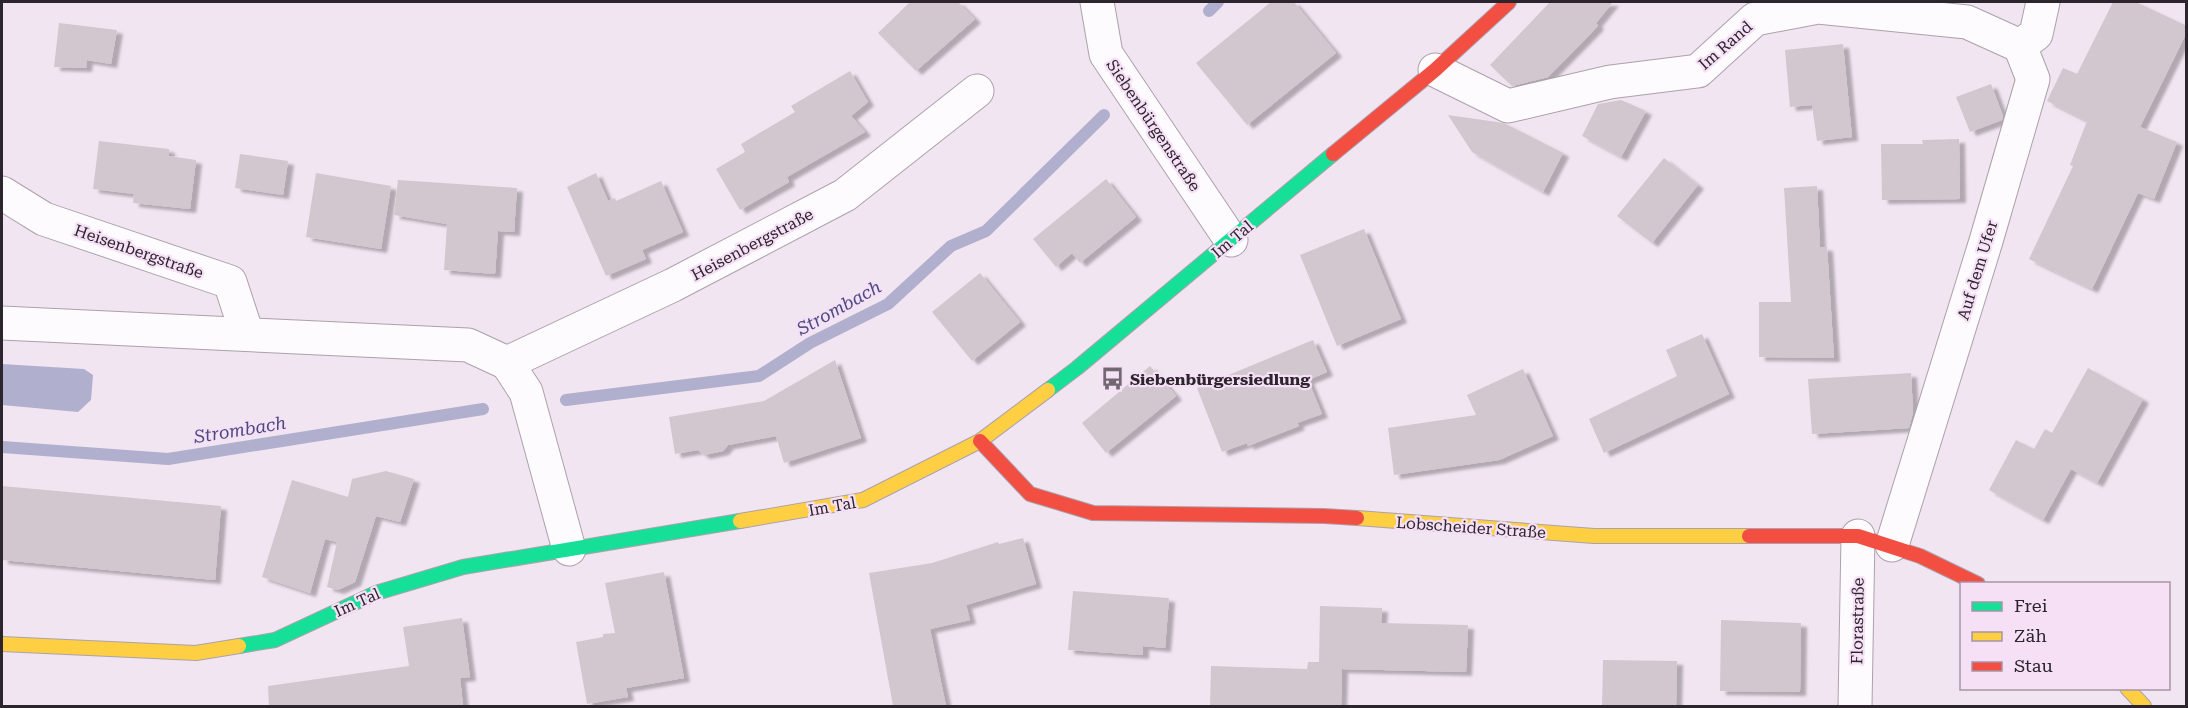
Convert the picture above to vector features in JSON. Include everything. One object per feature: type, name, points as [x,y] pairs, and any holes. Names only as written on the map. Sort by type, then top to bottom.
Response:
[{"type":"main road","name":"Im Tal","points":[[2,644],[196,653],[275,640],[376,593],[463,567],[863,500],[980,441],[1085,361],[1435,69],[1509,2]]},
{"type":"main road","name":"Lobscheider Straße","points":[[980,441],[1030,494],[1093,513],[1324,516],[1594,536],[1858,536],[1892,544],[1949,566],[1975,582]]},
{"type":"main road","points":[[2129,690],[2144,706]]},
{"type":"street","name":"Siebenbürgenstraße","points":[[1096,2],[1107,54],[1231,240]]},
{"type":"street","points":[[2020,46],[2036,34],[2043,2]]},
{"type":"street","name":"Im Rand","points":[[1435,69],[1508,106],[1610,82],[1698,71],[1755,19],[1818,7],[1967,22],[2020,46]]},
{"type":"street","name":"Auf dem Ufer","points":[[1892,544],[1986,241],[2033,79],[2020,46]]},
{"type":"street","name":"Heisenbergstraße","points":[[507,363],[673,285],[845,195],[977,91]]},
{"type":"street","name":"Heisenbergstraße","points":[[2,193],[44,219],[230,282],[248,334]]},
{"type":"street","points":[[2,323],[468,345],[507,363],[526,392],[569,549]]},
{"type":"street","name":"Florastraße","points":[[1855,706],[1858,536]]},
{"type":"water","points":[[2,364],[84,369],[93,375],[91,400],[78,412],[2,405]]},
{"type":"building","points":[[910,2],[958,2],[975,19],[916,71],[878,33]]},
{"type":"building","points":[[1271,2],[1294,2],[1336,53],[1247,125],[1196,63]]},
{"type":"building","points":[[1550,2],[1613,2],[1596,23],[1598,26],[1548,77],[1512,86],[1490,65]]},
{"type":"building","points":[[2113,2],[2136,2],[2187,26],[2187,32],[2140,127],[2177,142],[2154,199],[2138,193],[2092,289],[2029,259],[2073,166],[2070,165],[2087,121],[2047,101],[2063,68],[2077,74]]},
{"type":"building","points":[[59,23],[117,30],[111,64],[87,60],[86,68],[54,67]]},
{"type":"building","points":[[1843,44],[1852,137],[1817,141],[1812,105],[1790,107],[1785,50]]},
{"type":"building","points":[[850,71],[868,102],[851,116],[865,132],[787,177],[789,182],[740,210],[716,169],[745,152],[741,144],[795,112],[791,106]]},
{"type":"building","points":[[1991,84],[2003,116],[2002,120],[1970,132],[1956,97]]},
{"type":"building","points":[[1621,100],[1646,111],[1621,157],[1582,136],[1598,104]]},
{"type":"building","points":[[1448,115],[1504,123],[1563,153],[1543,192],[1472,152]]},
{"type":"building","points":[[1959,139],[1960,199],[1882,200],[1881,144],[1923,144],[1922,140]]},
{"type":"building","points":[[99,141],[169,149],[169,156],[196,160],[190,209],[133,203],[134,194],[93,189]]},
{"type":"building","points":[[240,154],[288,161],[283,195],[235,188]]},
{"type":"building","points":[[1664,158],[1698,185],[1652,243],[1617,216]]},
{"type":"building","points":[[316,173],[391,186],[381,249],[306,237]]},
{"type":"building","points":[[596,173],[608,201],[615,198],[616,201],[661,181],[683,232],[642,250],[646,259],[606,276],[567,187]]},
{"type":"building","points":[[1106,179],[1136,217],[1080,263],[1072,253],[1056,267],[1033,239]]},
{"type":"building","points":[[398,180],[517,188],[514,232],[498,231],[495,274],[444,270],[447,224],[394,215]]},
{"type":"building","points":[[1817,186],[1820,247],[1827,247],[1834,358],[1759,357],[1759,302],[1791,302],[1784,188]]},
{"type":"building","points":[[1364,229],[1401,319],[1337,346],[1300,255]]},
{"type":"building","points":[[980,273],[1020,322],[972,361],[932,312]]},
{"type":"building","points":[[1702,334],[1729,394],[1604,453],[1589,419],[1677,376],[1666,350]]},
{"type":"building","points":[[1313,340],[1327,372],[1308,380],[1322,414],[1297,423],[1299,426],[1248,446],[1247,443],[1222,452],[1197,388]]},
{"type":"building","points":[[835,360],[861,438],[784,463],[776,436],[728,445],[723,451],[704,455],[698,450],[675,454],[669,417],[764,401]]},
{"type":"building","points":[[1150,366],[1176,396],[1106,453],[1082,423]]},
{"type":"building","points":[[2088,368],[2143,399],[2097,483],[2071,469],[2043,520],[1989,490],[2016,440],[2034,449],[2045,429],[2052,433]]},
{"type":"building","points":[[1523,369],[1553,436],[1499,460],[1394,475],[1388,428],[1476,415],[1467,395]]},
{"type":"building","points":[[1911,373],[1913,412],[1909,428],[1812,434],[1808,379]]},
{"type":"building","points":[[386,471],[414,479],[400,522],[376,516],[355,582],[338,590],[327,587],[337,542],[325,539],[310,593],[262,577],[292,480],[348,497],[352,479]]},
{"type":"building","points":[[2,486],[221,506],[215,580],[2,560]]},
{"type":"building","points":[[1023,538],[1036,584],[966,605],[970,620],[930,629],[946,706],[893,706],[869,573],[932,563],[998,542],[999,544]]},
{"type":"building","points":[[664,572],[684,678],[626,688],[628,697],[587,704],[576,642],[615,633],[605,583]]},
{"type":"building","points":[[1073,591],[1169,598],[1165,648],[1143,646],[1143,655],[1068,650]]},
{"type":"building","points":[[1320,606],[1382,608],[1381,623],[1468,625],[1466,672],[1342,669],[1341,706],[1210,706],[1211,666],[1307,669],[1308,662],[1319,662]]},
{"type":"building","points":[[462,618],[470,677],[460,678],[463,706],[269,706],[268,686],[409,666],[403,627]]},
{"type":"building","points":[[1721,620],[1801,623],[1800,692],[1720,691]]},
{"type":"building","points":[[1603,660],[1677,661],[1676,706],[1602,706]]},
{"type":"waterway","name":"Strombach","points":[[1209,11],[1218,2]]},
{"type":"waterway","name":"Strombach","points":[[566,400],[759,376],[810,343],[888,304],[951,246],[986,231],[1104,115]]},
{"type":"waterway","name":"Strombach","points":[[2,447],[168,459],[483,409]]},
{"type":"traffic: fast","points":[[1048,390],[1333,154]]},
{"type":"traffic: fast","points":[[239,646],[275,640],[376,593],[463,567],[740,521]]},
{"type":"traffic: slow","points":[[740,521],[863,500],[980,441],[1048,390]]},
{"type":"traffic: slow","points":[[1357,518],[1594,536],[1749,536]]},
{"type":"traffic: slow","points":[[2,644],[196,653],[239,646]]},
{"type":"traffic: slow","points":[[2129,690],[2144,706]]},
{"type":"traffic: jam","points":[[1333,154],[1435,70],[1509,2]]},
{"type":"traffic: jam","points":[[980,441],[1030,494],[1093,513],[1357,518]]},
{"type":"traffic: jam","points":[[1749,536],[1858,536],[1920,556],[1974,582]]},
{"type":"place","name":"Siebenbürgersiedlung","points":[[1112,379]]}]
